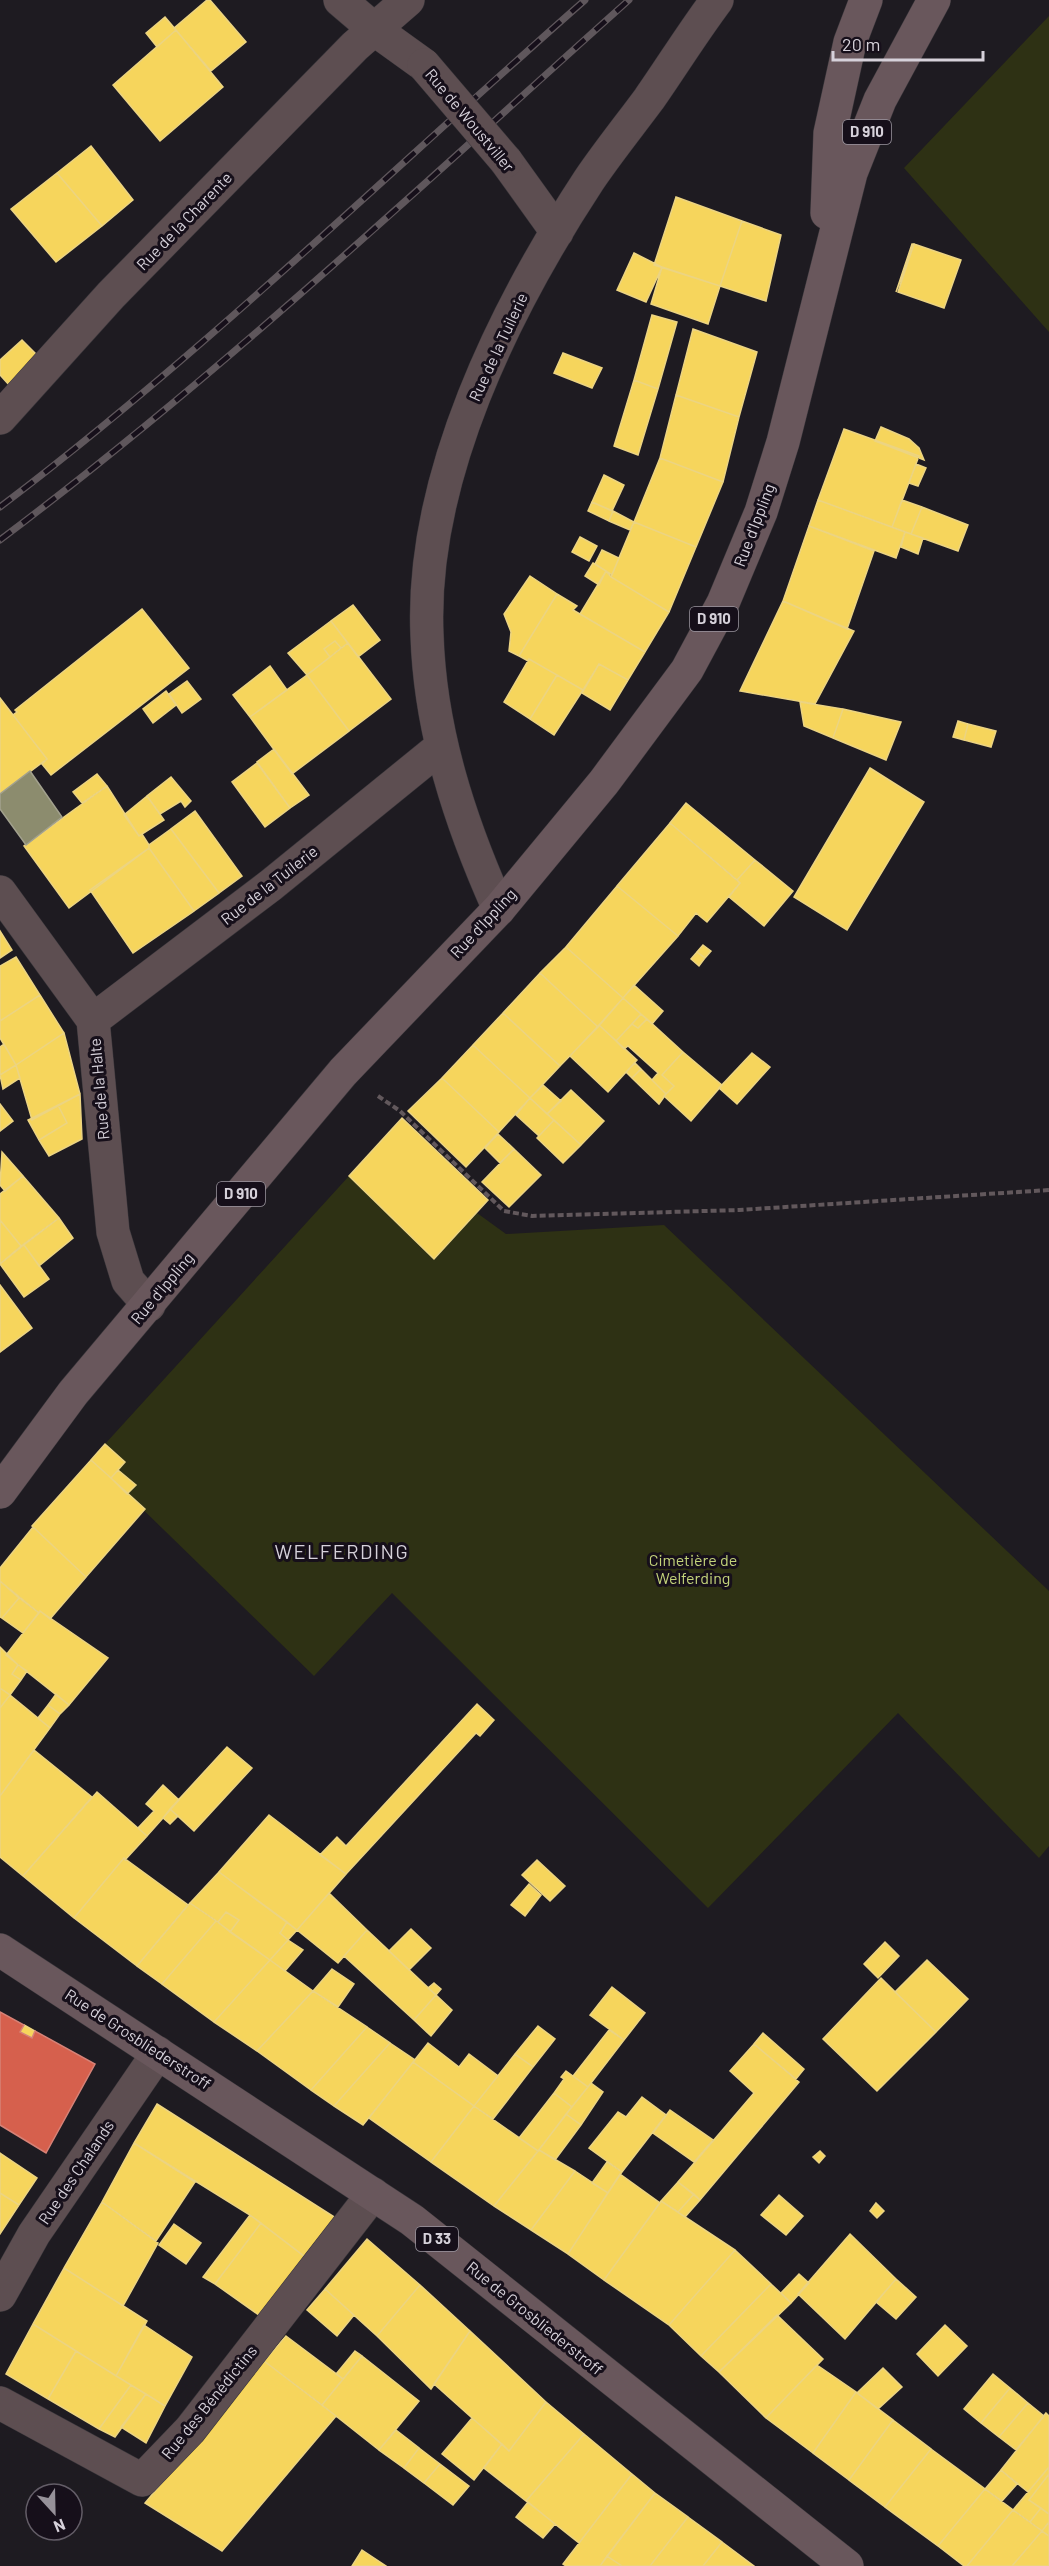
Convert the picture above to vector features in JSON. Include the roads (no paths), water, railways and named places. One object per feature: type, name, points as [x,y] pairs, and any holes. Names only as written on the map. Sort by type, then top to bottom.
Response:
[{"type":"main road","name":"Rue d'Ippling","points":[[825,274],[830,133],[850,42],[866,0]]},
{"type":"main road","name":"Rue d'Ippling","points":[[0,1492],[73,1393],[343,1072],[499,909],[604,782],[680,679],[723,603],[761,512],[783,442],[852,173],[872,121],[934,0]]},
{"type":"main road","name":"Rue de Grosbliederstroff","points":[[0,1950],[412,2220],[847,2566]]},
{"type":"street","name":"Rue de Woustviller","points":[[340,0],[374,29],[424,65],[506,161],[557,232]]},
{"type":"street","name":"Rue de la Charente","points":[[0,418],[111,295],[374,29],[408,0]]},
{"type":"street","name":"Rue de la Tuilerie","points":[[499,909],[456,801],[442,746],[431,686],[427,634],[428,576],[438,511],[450,460],[479,385],[538,262],[590,179],[717,0]]},
{"type":"street","name":"Rue de la Tuilerie","points":[[93,1020],[271,885],[442,746]]},
{"type":"street","name":"Rue de la Halte","points":[[0,892],[93,1020],[113,1232],[128,1281],[148,1305]]},
{"type":"street","name":"Rue des Chalands","points":[[0,2295],[34,2234],[158,2053]]},
{"type":"street","name":"Rue des Bénédictins","points":[[0,2403],[142,2480],[190,2430],[373,2193]]},
{"type":"railway","points":[[0,507],[151,386],[224,323],[585,0]]},
{"type":"railway","points":[[0,540],[82,477],[242,345],[629,0]]},
{"type":"district","name":"WELFERDING","points":[[342,1552]]},
{"type":"park label","name":"Cimetière de Welferding","points":[[693,1569]]}]
